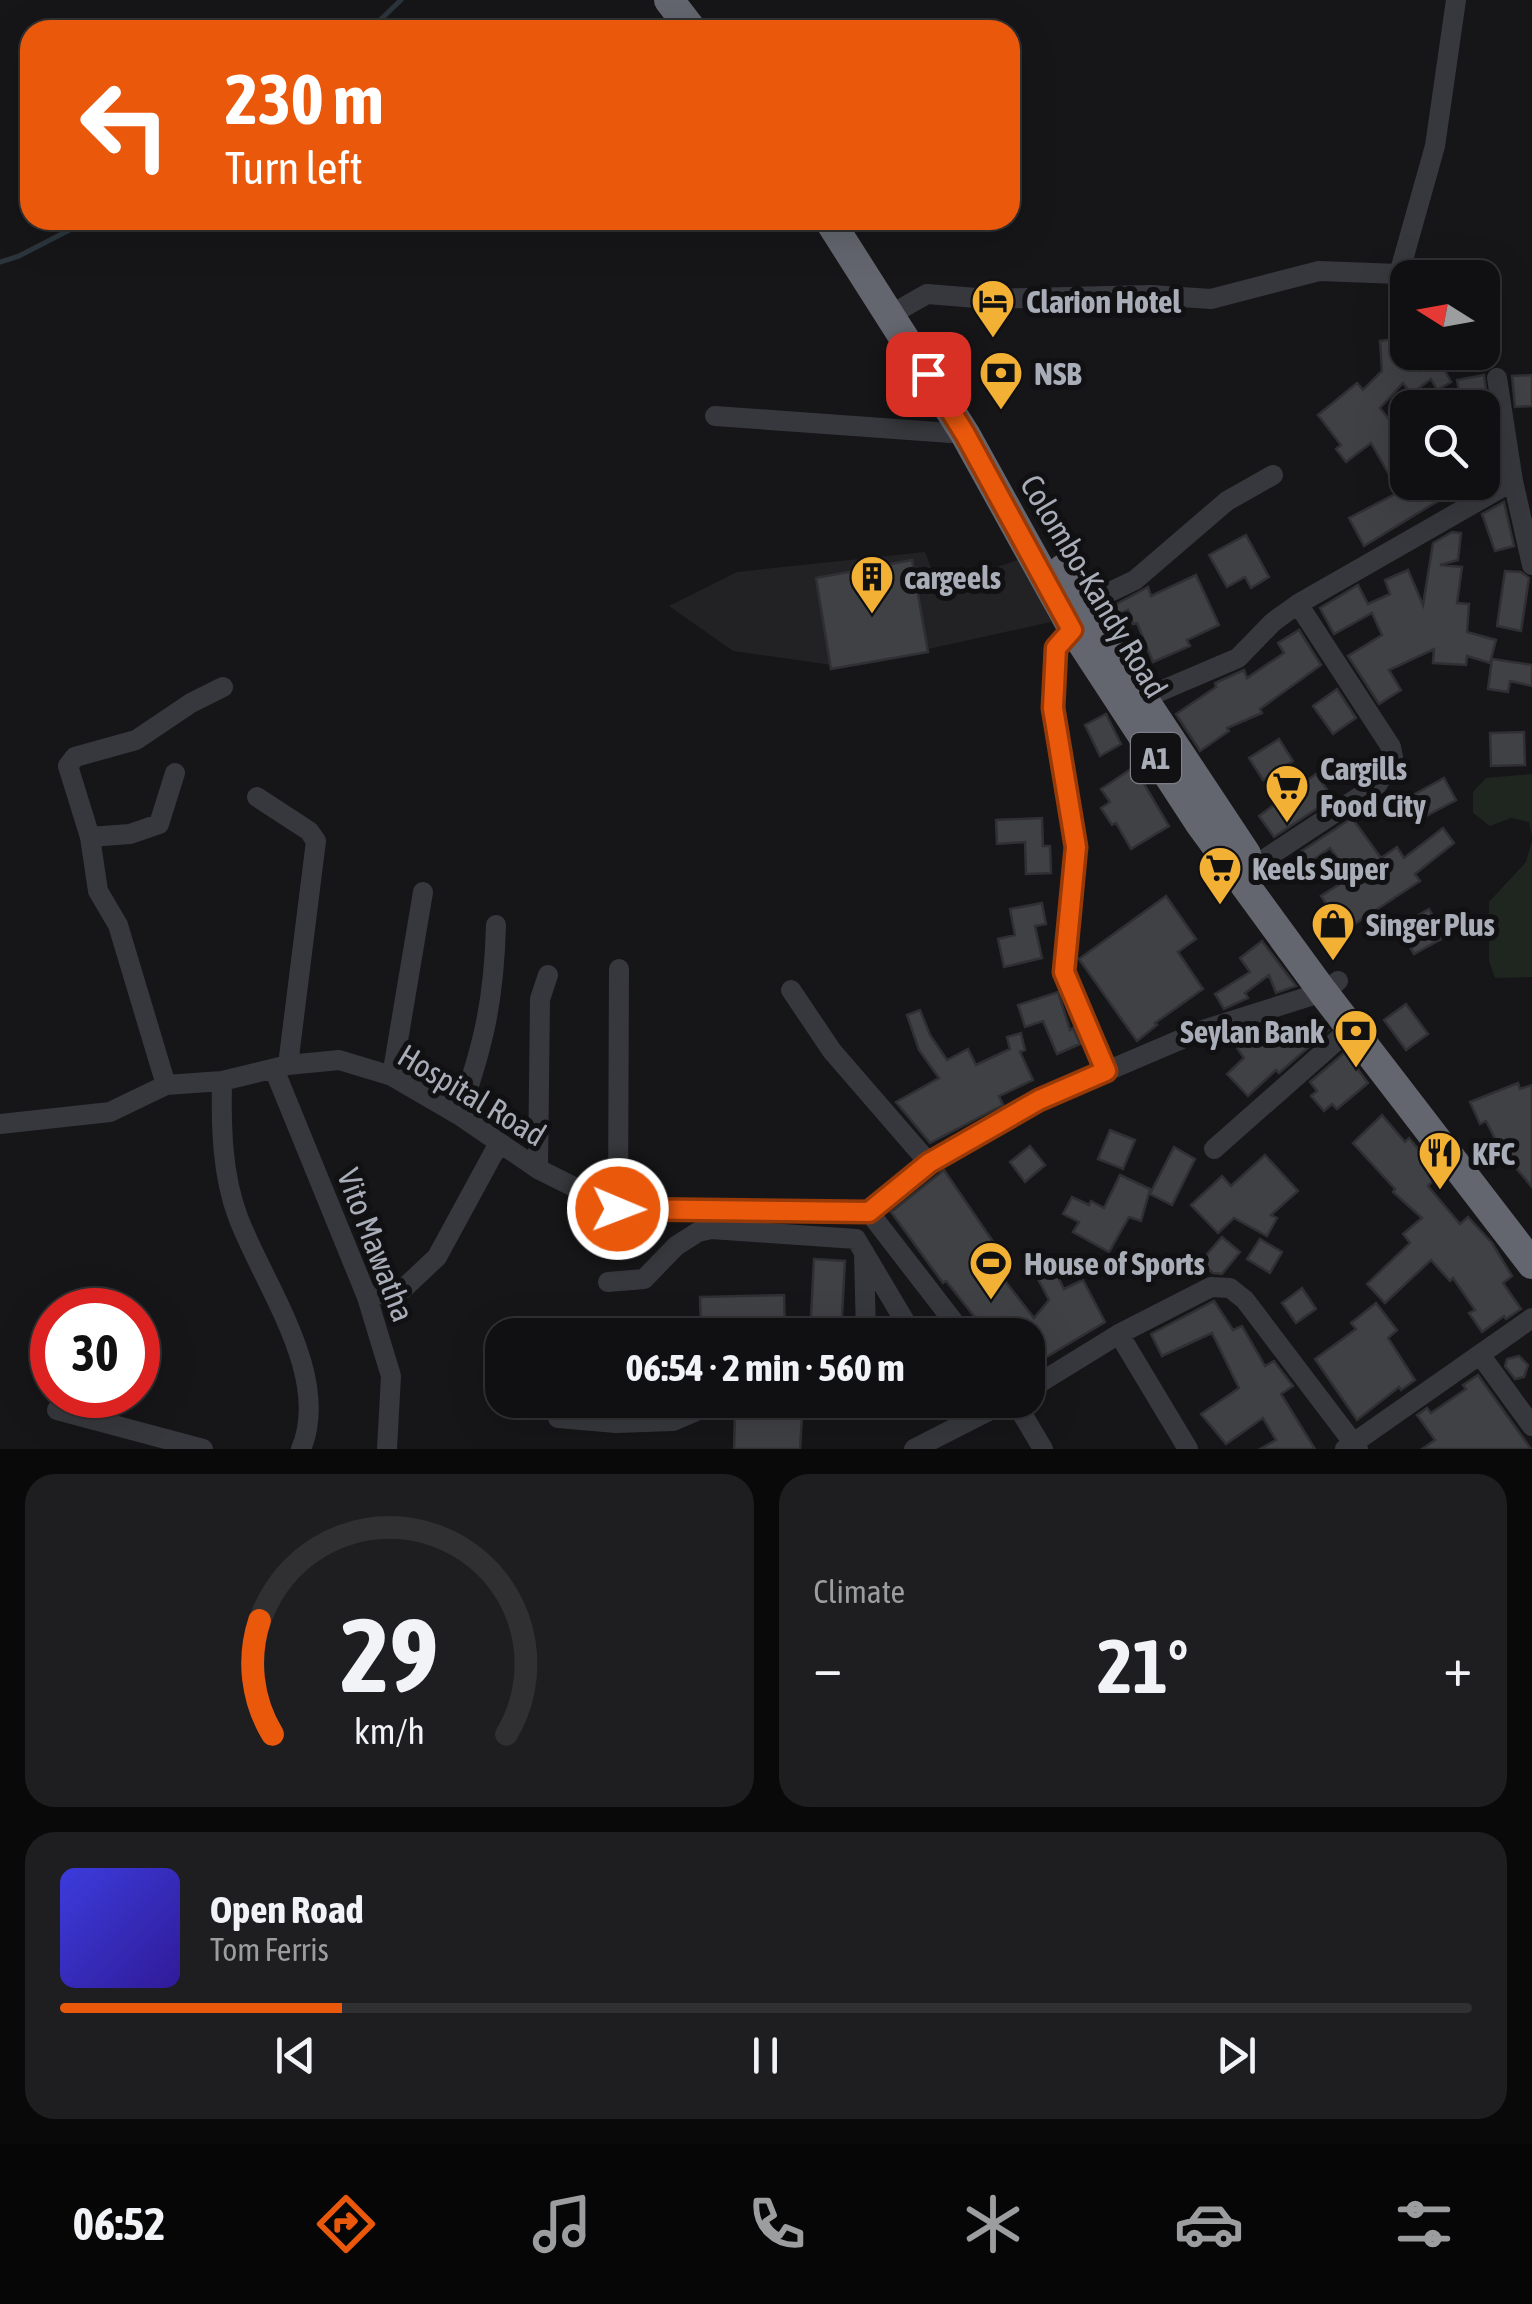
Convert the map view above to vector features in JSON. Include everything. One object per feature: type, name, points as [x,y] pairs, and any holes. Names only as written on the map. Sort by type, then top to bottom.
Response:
[{"type":"highway","points":[[669,0],[684,20]]},
{"type":"highway","name":"Colombo-Kandy Road","points":[[837,230],[987,434],[1078,617]]},
{"type":"highway","name":"Colombo-Kandy Road","points":[[857,230],[965,434],[1126,692],[1201,825],[1532,1233]]},
{"type":"highway","name":"Colombo-Kandy Road","points":[[1126,692],[1254,866],[1330,986],[1351,1028],[1532,1264]]},
{"type":"street","points":[[898,310],[935,293],[989,299],[1151,295],[1210,299],[1319,271],[1399,274],[1436,146],[1456,0]]},
{"type":"street","points":[[1497,378],[1513,481],[1532,565]]},
{"type":"street","points":[[715,416],[965,434]]},
{"type":"street","points":[[1106,1071],[1064,972],[1076,847],[1053,708],[1056,648],[1078,617],[1135,580],[1227,501],[1274,476]]},
{"type":"street","points":[[1126,692],[1156,693],[1238,658],[1273,622],[1298,604],[1513,481]]},
{"type":"street","points":[[1254,866],[1377,785],[1393,757],[1391,747],[1298,604]]},
{"type":"street","points":[[166,1084],[118,925],[98,891],[90,838],[68,766],[74,757],[136,740],[223,687]]},
{"type":"street","points":[[90,838],[130,834],[159,824],[175,774]]},
{"type":"street","points":[[257,797],[316,840],[281,1067]]},
{"type":"street","points":[[392,1076],[423,892]]},
{"type":"street","points":[[459,1115],[483,1048],[495,984],[496,924]]},
{"type":"street","points":[[618,1209],[619,969]]},
{"type":"street","points":[[538,1169],[540,1000],[548,975]]},
{"type":"street","points":[[951,1318],[869,1212],[929,1163],[1039,1100],[1203,1030],[1330,986]]},
{"type":"street","points":[[791,990],[832,1051],[929,1163]]},
{"type":"street","points":[[1214,1149],[1351,1028]]},
{"type":"street","name":"Hospital Road","points":[[0,1124],[110,1112],[166,1084],[222,1081],[281,1067],[339,1060],[392,1076],[459,1115],[538,1169],[618,1209],[869,1212]]},
{"type":"street","name":"Vito Mawatha","points":[[281,1067],[367,1296],[392,1376],[388,1449]]},
{"type":"street","points":[[222,1081],[221,1133],[237,1215],[299,1350],[309,1407],[302,1449]]},
{"type":"street","points":[[367,1296],[402,1290],[437,1257],[499,1143]]},
{"type":"street","points":[[608,1282],[644,1278],[676,1246],[711,1229],[846,1237],[856,1239],[864,1248],[903,1318]]},
{"type":"street","points":[[864,1248],[866,1318]]},
{"type":"street","points":[[1045,1380],[1119,1334],[1210,1287],[1230,1288],[1245,1300],[1352,1447],[1532,1318]]},
{"type":"street","points":[[1119,1334],[1188,1449]]},
{"type":"street","points":[[1481,1356],[1532,1426]]},
{"type":"street","points":[[88,1418],[203,1449]]},
{"type":"street","points":[[558,1418],[616,1422],[680,1418]]},
{"type":"street","points":[[914,1449],[976,1418]]},
{"type":"street","points":[[1023,1418],[1043,1449]]},
{"type":"shaded area","points":[[925,552],[938,587],[1020,559],[1051,622],[846,667],[733,651],[669,606],[737,572]]},
{"type":"shaded area","points":[[1532,774],[1532,837],[1529,822],[1511,818],[1490,826],[1473,813],[1473,792],[1486,778]]},
{"type":"shaded area","points":[[1532,841],[1532,977],[1495,978],[1489,960],[1489,902],[1526,862]]},
{"type":"building","points":[[1390,340],[1390,370],[1444,370],[1451,382],[1437,390],[1431,379],[1416,390],[1408,390],[1403,383],[1397,390],[1390,390],[1390,397],[1380,408],[1390,421],[1390,476],[1371,443],[1346,462],[1336,449],[1341,445],[1318,415],[1357,383],[1363,390],[1382,371],[1380,341]]},
{"type":"building","points":[[1484,375],[1486,390],[1459,390],[1457,380]]},
{"type":"building","points":[[1532,375],[1532,406],[1515,407],[1512,376]]},
{"type":"building","points":[[1390,497],[1390,500],[1439,500],[1364,546],[1349,518]]},
{"type":"building","points":[[1504,502],[1514,546],[1495,551],[1482,514]]},
{"type":"building","points":[[1452,532],[1461,533],[1458,560],[1440,565],[1462,567],[1457,603],[1469,604],[1467,632],[1496,640],[1490,663],[1467,656],[1466,665],[1433,663],[1434,649],[1389,670],[1401,690],[1379,704],[1348,656],[1382,635],[1372,613],[1334,634],[1320,608],[1358,585],[1368,604],[1390,594],[1385,580],[1408,570],[1423,605],[1433,543]]},
{"type":"building","points":[[1246,535],[1269,577],[1251,588],[1245,577],[1227,587],[1209,555]]},
{"type":"building","name":"cargeels","points":[[912,560],[928,652],[831,669],[816,578]]},
{"type":"building","points":[[1505,571],[1521,572],[1529,578],[1521,631],[1497,626]]},
{"type":"building","points":[[1196,575],[1219,625],[1187,640],[1190,646],[1153,662],[1128,610],[1115,616],[1111,607],[1148,587],[1151,596]]},
{"type":"building","points":[[1299,630],[1321,665],[1260,709],[1262,713],[1227,728],[1229,731],[1200,751],[1176,714],[1216,687],[1215,683],[1244,670],[1247,678],[1284,653],[1278,643]]},
{"type":"building","points":[[1492,659],[1532,665],[1532,686],[1510,681],[1508,692],[1488,689]]},
{"type":"building","points":[[1337,689],[1356,718],[1333,734],[1313,706]]},
{"type":"building","points":[[1106,714],[1121,744],[1100,756],[1085,725]]},
{"type":"building","points":[[1524,732],[1525,765],[1491,766],[1490,733]]},
{"type":"building","points":[[1279,739],[1293,761],[1263,780],[1249,758]]},
{"type":"building","points":[[1134,767],[1169,826],[1131,849],[1116,823],[1112,825],[1101,808],[1110,802],[1101,789]]},
{"type":"building","points":[[1316,774],[1333,798],[1274,837],[1259,816]]},
{"type":"building","points":[[1444,778],[1456,800],[1426,816],[1415,794]]},
{"type":"building","points":[[1042,818],[1043,846],[1050,846],[1051,873],[1026,874],[1025,842],[997,844],[996,820]]},
{"type":"building","points":[[1352,818],[1381,858],[1397,847],[1404,858],[1443,828],[1454,843],[1415,874],[1420,881],[1344,931],[1321,896],[1351,877],[1330,848],[1302,868],[1294,856]]},
{"type":"building","points":[[1166,896],[1196,939],[1178,952],[1203,989],[1137,1041],[1079,959]]},
{"type":"building","points":[[1042,903],[1046,924],[1035,926],[1042,958],[1004,967],[998,939],[1015,935],[1010,909]]},
{"type":"building","points":[[1429,909],[1445,937],[1414,954],[1398,927]]},
{"type":"building","points":[[1262,941],[1296,986],[1276,993],[1269,975],[1245,993],[1248,998],[1224,1009],[1215,994],[1250,972],[1240,958]]},
{"type":"building","points":[[1058,992],[1070,1030],[1073,1028],[1080,1044],[1057,1054],[1043,1021],[1025,1027],[1018,1005]]},
{"type":"building","points":[[1406,1004],[1428,1034],[1406,1050],[1384,1020]]},
{"type":"building","points":[[920,1010],[930,1035],[947,1060],[968,1049],[976,1065],[1010,1049],[1007,1037],[1021,1033],[1025,1050],[1020,1052],[1033,1080],[999,1096],[1003,1105],[930,1143],[896,1102],[939,1078],[919,1050],[907,1015]]},
{"type":"building","points":[[1317,1017],[1328,1030],[1248,1096],[1227,1074],[1244,1058],[1229,1036],[1277,1021],[1286,1038],[1291,1037]]},
{"type":"building","points":[[1345,1052],[1368,1083],[1337,1109],[1332,1104],[1324,1111],[1311,1096],[1317,1091],[1310,1082]]},
{"type":"building","points":[[1518,1083],[1520,1089],[1532,1085],[1532,1187],[1500,1149],[1486,1121],[1480,1124],[1470,1102]]},
{"type":"building","points":[[1382,1115],[1405,1142],[1409,1138],[1439,1174],[1428,1186],[1460,1224],[1468,1217],[1492,1243],[1512,1276],[1503,1283],[1521,1309],[1482,1332],[1469,1313],[1475,1310],[1453,1278],[1450,1281],[1431,1260],[1385,1303],[1367,1284],[1410,1243],[1403,1234],[1422,1218],[1393,1192],[1395,1189],[1353,1143]]},
{"type":"building","points":[[1110,1130],[1135,1140],[1123,1169],[1098,1159]]},
{"type":"building","points":[[1030,1146],[1045,1165],[1025,1182],[1010,1162]]},
{"type":"building","points":[[1174,1147],[1195,1159],[1172,1205],[1150,1194]]},
{"type":"building","points":[[1265,1155],[1298,1191],[1271,1215],[1277,1218],[1267,1236],[1234,1218],[1218,1233],[1191,1205],[1222,1176],[1231,1186]]},
{"type":"building","points":[[944,1170],[996,1246],[984,1254],[1034,1318],[975,1318],[946,1281],[943,1283],[891,1212]]},
{"type":"building","points":[[1120,1175],[1150,1189],[1141,1221],[1129,1217],[1109,1252],[1073,1232],[1079,1222],[1063,1214],[1072,1197],[1104,1208]]},
{"type":"building","points":[[1222,1237],[1240,1252],[1222,1274],[1213,1273],[1200,1262]]},
{"type":"building","points":[[1260,1239],[1282,1252],[1270,1273],[1247,1259]]},
{"type":"building","points":[[814,1259],[845,1261],[842,1318],[811,1318]]},
{"type":"building","points":[[1054,1269],[1064,1289],[1083,1280],[1105,1322],[1045,1358],[1045,1318],[1034,1318],[1049,1300],[1037,1277]]},
{"type":"building","points":[[1302,1288],[1316,1309],[1296,1323],[1282,1303]]},
{"type":"building","points":[[784,1295],[785,1318],[701,1318],[700,1297]]},
{"type":"building","points":[[1214,1301],[1233,1330],[1242,1326],[1265,1366],[1274,1361],[1293,1386],[1281,1394],[1315,1449],[1260,1449],[1276,1440],[1263,1418],[1226,1444],[1201,1414],[1239,1388],[1212,1333],[1162,1356],[1151,1334]]},
{"type":"building","points":[[1376,1303],[1397,1330],[1388,1338],[1415,1380],[1401,1390],[1399,1387],[1357,1420],[1315,1359],[1356,1329],[1351,1323]]},
{"type":"building","points":[[1519,1356],[1528,1365],[1524,1377],[1515,1379],[1505,1366],[1507,1359]]},
{"type":"building","points":[[1478,1375],[1531,1449],[1422,1449],[1435,1440],[1417,1415],[1427,1408],[1431,1413],[1466,1389],[1463,1385]]},
{"type":"building","points":[[735,1418],[802,1418],[800,1449],[734,1449]]},
{"type":"waterway","points":[[380,20],[401,0]]},
{"type":"waterway","points":[[0,262],[70,230]]},
{"type":"place","name":"Clarion Hotel","points":[[993,339]]},
{"type":"place","name":"NSB","points":[[1001,411]]},
{"type":"place","name":"cargeels","points":[[872,615]]},
{"type":"place","name":"Cargills Food City","points":[[1287,824]]},
{"type":"place","name":"Keels Super","points":[[1220,906]]},
{"type":"place","name":"Singer Plus","points":[[1333,962]]},
{"type":"place","name":"Seylan Bank","points":[[1356,1069]]},
{"type":"place","name":"KFC","points":[[1440,1191]]},
{"type":"place","name":"House of Sports","points":[[991,1301]]},
{"type":"route","points":[[618,1209],[869,1212],[929,1163],[1039,1100],[1106,1071],[1064,972],[1076,847],[1053,708],[1056,648],[1072,630],[928,374]]}]
